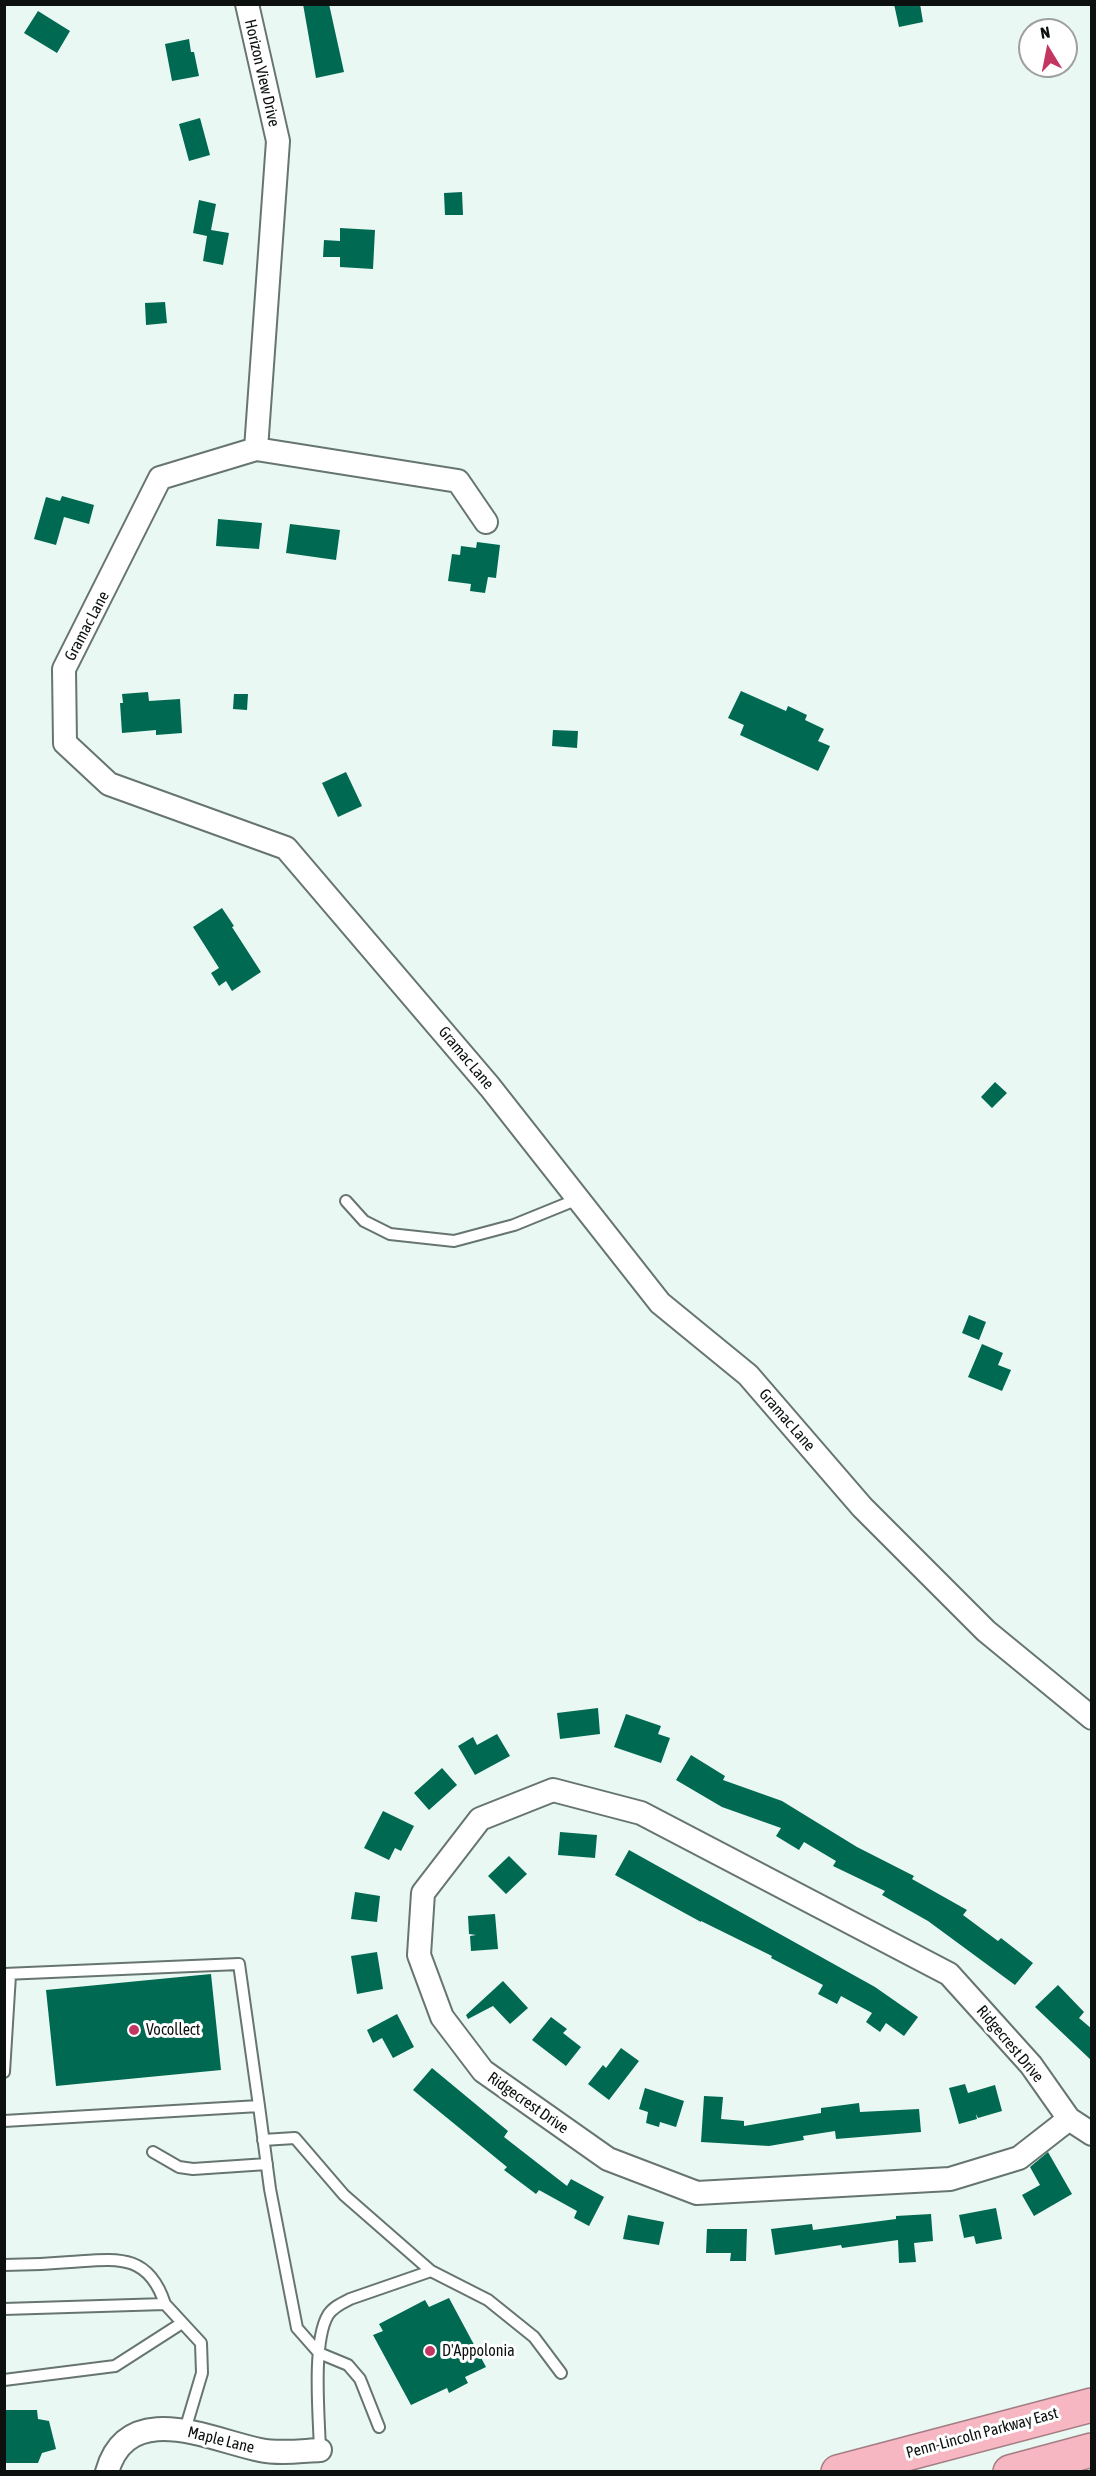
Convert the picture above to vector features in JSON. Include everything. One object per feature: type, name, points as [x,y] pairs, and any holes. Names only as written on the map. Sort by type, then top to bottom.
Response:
[{"type":"highway","name":"Penn-Lincoln Parkway East","points":[[838,2472],[1092,2405]]},
{"type":"highway","points":[[1010,2472],[1092,2450]]},
{"type":"street","name":"Horizon View Drive","points":[[247,4],[278,141],[256,449]]},
{"type":"street","name":"Gramac Lane","points":[[486,522],[458,481],[256,449],[160,478],[64,669],[65,743],[109,784],[286,848],[490,1087],[660,1303],[748,1375],[862,1508],[987,1631],[1092,1718]]},
{"type":"street","name":"Ridgecrest Drive","points":[[1069,2119],[1019,2158],[950,2179],[697,2193],[608,2159],[483,2071],[442,2017],[419,1955],[423,1893],[480,1820],[553,1790],[640,1813],[948,1974],[1031,2065],[1069,2119],[1092,2134]]},
{"type":"street","name":"Maple Lane","points":[[107,2472],[110,2460],[119,2447],[132,2436],[147,2431],[184,2430],[260,2450],[281,2452],[320,2450]]},
{"type":"lane","points":[[346,1202],[364,1221],[390,1234],[454,1241],[514,1226],[578,1199]]},
{"type":"lane","points":[[4,2072],[7,1975],[239,1964],[263,2140],[297,2328],[319,2353],[348,2366],[360,2379],[379,2427]]},
{"type":"lane","points":[[4,2121],[259,2106]]},
{"type":"lane","points":[[263,2140],[295,2138],[344,2195],[431,2271],[488,2300],[534,2337],[561,2373]]},
{"type":"lane","points":[[153,2152],[179,2167],[193,2169],[267,2164]]},
{"type":"lane","points":[[4,2265],[118,2258],[140,2267],[159,2286],[165,2304],[201,2343],[202,2373],[184,2430]]},
{"type":"lane","points":[[320,2450],[319,2353],[321,2333],[328,2314],[338,2305],[431,2271]]},
{"type":"lane","points":[[4,2309],[165,2304]]},
{"type":"lane","points":[[4,2380],[115,2366],[182,2323]]},
{"type":"building","points":[[303,4],[329,4],[344,72],[316,78]]},
{"type":"building","points":[[894,4],[920,4],[923,22],[899,27]]},
{"type":"building","points":[[38,11],[70,31],[57,53],[24,33]]},
{"type":"building","points":[[189,39],[199,76],[172,81],[165,44]]},
{"type":"building","points":[[200,118],[210,155],[189,161],[179,124]]},
{"type":"building","points":[[462,192],[463,215],[445,215],[444,193]]},
{"type":"building","points":[[199,200],[216,204],[211,230],[229,233],[223,265],[203,261],[207,236],[193,233]]},
{"type":"building","points":[[340,228],[375,230],[373,269],[340,267],[340,257],[323,257],[324,240],[340,241]]},
{"type":"building","points":[[165,302],[167,323],[146,325],[145,303]]},
{"type":"building","points":[[62,496],[94,505],[89,524],[64,517],[56,545],[34,539],[46,497],[60,501]]},
{"type":"building","points":[[218,519],[262,523],[259,549],[216,546]]},
{"type":"building","points":[[290,524],[340,530],[336,560],[286,553]]},
{"type":"building","points":[[477,542],[500,545],[496,578],[488,577],[485,593],[470,591],[471,584],[448,581],[452,554],[460,555],[461,546],[476,548]]},
{"type":"building","points":[[741,691],[786,711],[788,706],[807,715],[805,720],[824,729],[818,741],[830,746],[818,771],[740,735],[744,725],[728,718]]},
{"type":"building","points":[[148,692],[149,701],[180,699],[182,733],[156,735],[156,730],[122,733],[120,703],[123,703],[122,694]]},
{"type":"building","points":[[234,694],[248,694],[247,710],[233,709]]},
{"type":"building","points":[[553,730],[578,731],[577,748],[552,746]]},
{"type":"building","points":[[346,772],[362,806],[338,817],[322,783]]},
{"type":"building","points":[[222,908],[261,972],[232,991],[226,981],[219,986],[211,973],[219,968],[193,927]]},
{"type":"building","points":[[995,1082],[1007,1093],[992,1108],[981,1097]]},
{"type":"building","points":[[969,1315],[986,1322],[979,1340],[962,1333]]},
{"type":"building","points":[[982,1344],[1003,1353],[998,1365],[1011,1370],[1002,1391],[968,1377]]},
{"type":"building","points":[[598,1708],[600,1734],[560,1739],[557,1713]]},
{"type":"building","points":[[626,1714],[661,1726],[658,1734],[670,1738],[661,1763],[614,1747]]},
{"type":"building","points":[[497,1734],[510,1756],[475,1775],[458,1746],[473,1737],[477,1745]]},
{"type":"building","points":[[691,1755],[725,1776],[723,1780],[782,1801],[857,1847],[914,1876],[912,1879],[967,1910],[963,1915],[998,1941],[1001,1938],[1033,1963],[1015,1985],[928,1921],[882,1895],[885,1891],[833,1866],[836,1861],[804,1842],[799,1850],[776,1836],[781,1828],[722,1807],[676,1780]]},
{"type":"building","points":[[442,1768],[457,1785],[429,1810],[414,1793]]},
{"type":"building","points":[[383,1811],[414,1826],[401,1851],[395,1848],[389,1860],[364,1848]]},
{"type":"building","points":[[560,1832],[597,1835],[595,1858],[558,1855]]},
{"type":"building","points":[[629,1850],[875,1987],[918,2017],[904,2036],[886,2023],[880,2032],[866,2022],[872,2013],[841,1996],[837,2004],[818,1994],[823,1985],[615,1875]]},
{"type":"building","points":[[509,1856],[527,1874],[506,1894],[488,1876]]},
{"type":"building","points":[[355,1892],[380,1896],[377,1922],[351,1919]]},
{"type":"building","points":[[495,1914],[498,1949],[471,1951],[470,1936],[476,1935],[469,1934],[468,1916]]},
{"type":"building","points":[[377,1952],[383,1989],[357,1994],[351,1956]]},
{"type":"building","name":"Vocollect","points":[[211,1974],[221,2070],[56,2086],[46,1990]]},
{"type":"building","points":[[503,1981],[528,2008],[510,2024],[493,2006],[468,2019],[466,2015]]},
{"type":"building","points":[[1058,1985],[1084,2012],[1079,2018],[1092,2029],[1092,2061],[1035,2007]]},
{"type":"building","points":[[397,2014],[414,2047],[393,2058],[382,2038],[373,2043],[367,2030]]},
{"type":"building","points":[[551,2017],[567,2029],[563,2033],[581,2047],[566,2066],[532,2040]]},
{"type":"building","points":[[621,2048],[639,2061],[609,2100],[588,2084],[603,2065],[606,2068]]},
{"type":"building","points":[[432,2068],[508,2131],[504,2137],[567,2186],[571,2179],[604,2197],[589,2226],[574,2218],[577,2211],[539,2190],[536,2194],[504,2170],[507,2167],[413,2090]]},
{"type":"building","points":[[965,2084],[968,2093],[995,2085],[1002,2111],[978,2118],[976,2114],[977,2119],[959,2124],[949,2088]]},
{"type":"building","points":[[645,2088],[684,2101],[676,2127],[660,2122],[659,2127],[646,2123],[648,2112],[639,2109]]},
{"type":"building","points":[[704,2096],[723,2097],[721,2119],[744,2121],[744,2126],[821,2113],[821,2108],[859,2103],[860,2112],[919,2109],[921,2132],[836,2139],[835,2131],[803,2136],[804,2140],[769,2146],[701,2142]]},
{"type":"building","points":[[1048,2152],[1072,2194],[1034,2216],[1022,2195],[1040,2185],[1030,2167]]},
{"type":"building","points":[[996,2208],[1002,2239],[976,2244],[974,2236],[964,2238],[959,2215]]},
{"type":"building","points":[[931,2214],[933,2241],[914,2243],[916,2262],[899,2263],[898,2240],[842,2248],[841,2245],[775,2255],[771,2229],[812,2224],[813,2230],[896,2219],[896,2216]]},
{"type":"building","points":[[628,2215],[664,2222],[659,2245],[623,2239]]},
{"type":"building","points":[[707,2229],[747,2229],[746,2261],[730,2261],[731,2253],[706,2253]]},
{"type":"building","name":"D'Appolonia","points":[[449,2298],[486,2367],[465,2377],[468,2383],[449,2393],[447,2388],[411,2405],[373,2335],[383,2331],[379,2324],[425,2300],[429,2307]]},
{"type":"building","points":[[4,2410],[37,2410],[38,2419],[49,2421],[56,2449],[42,2453],[38,2463],[4,2463]]},
{"type":"place","name":"Vocollect","points":[[134,2030]]},
{"type":"place","name":"D'Appolonia","points":[[430,2351]]}]
